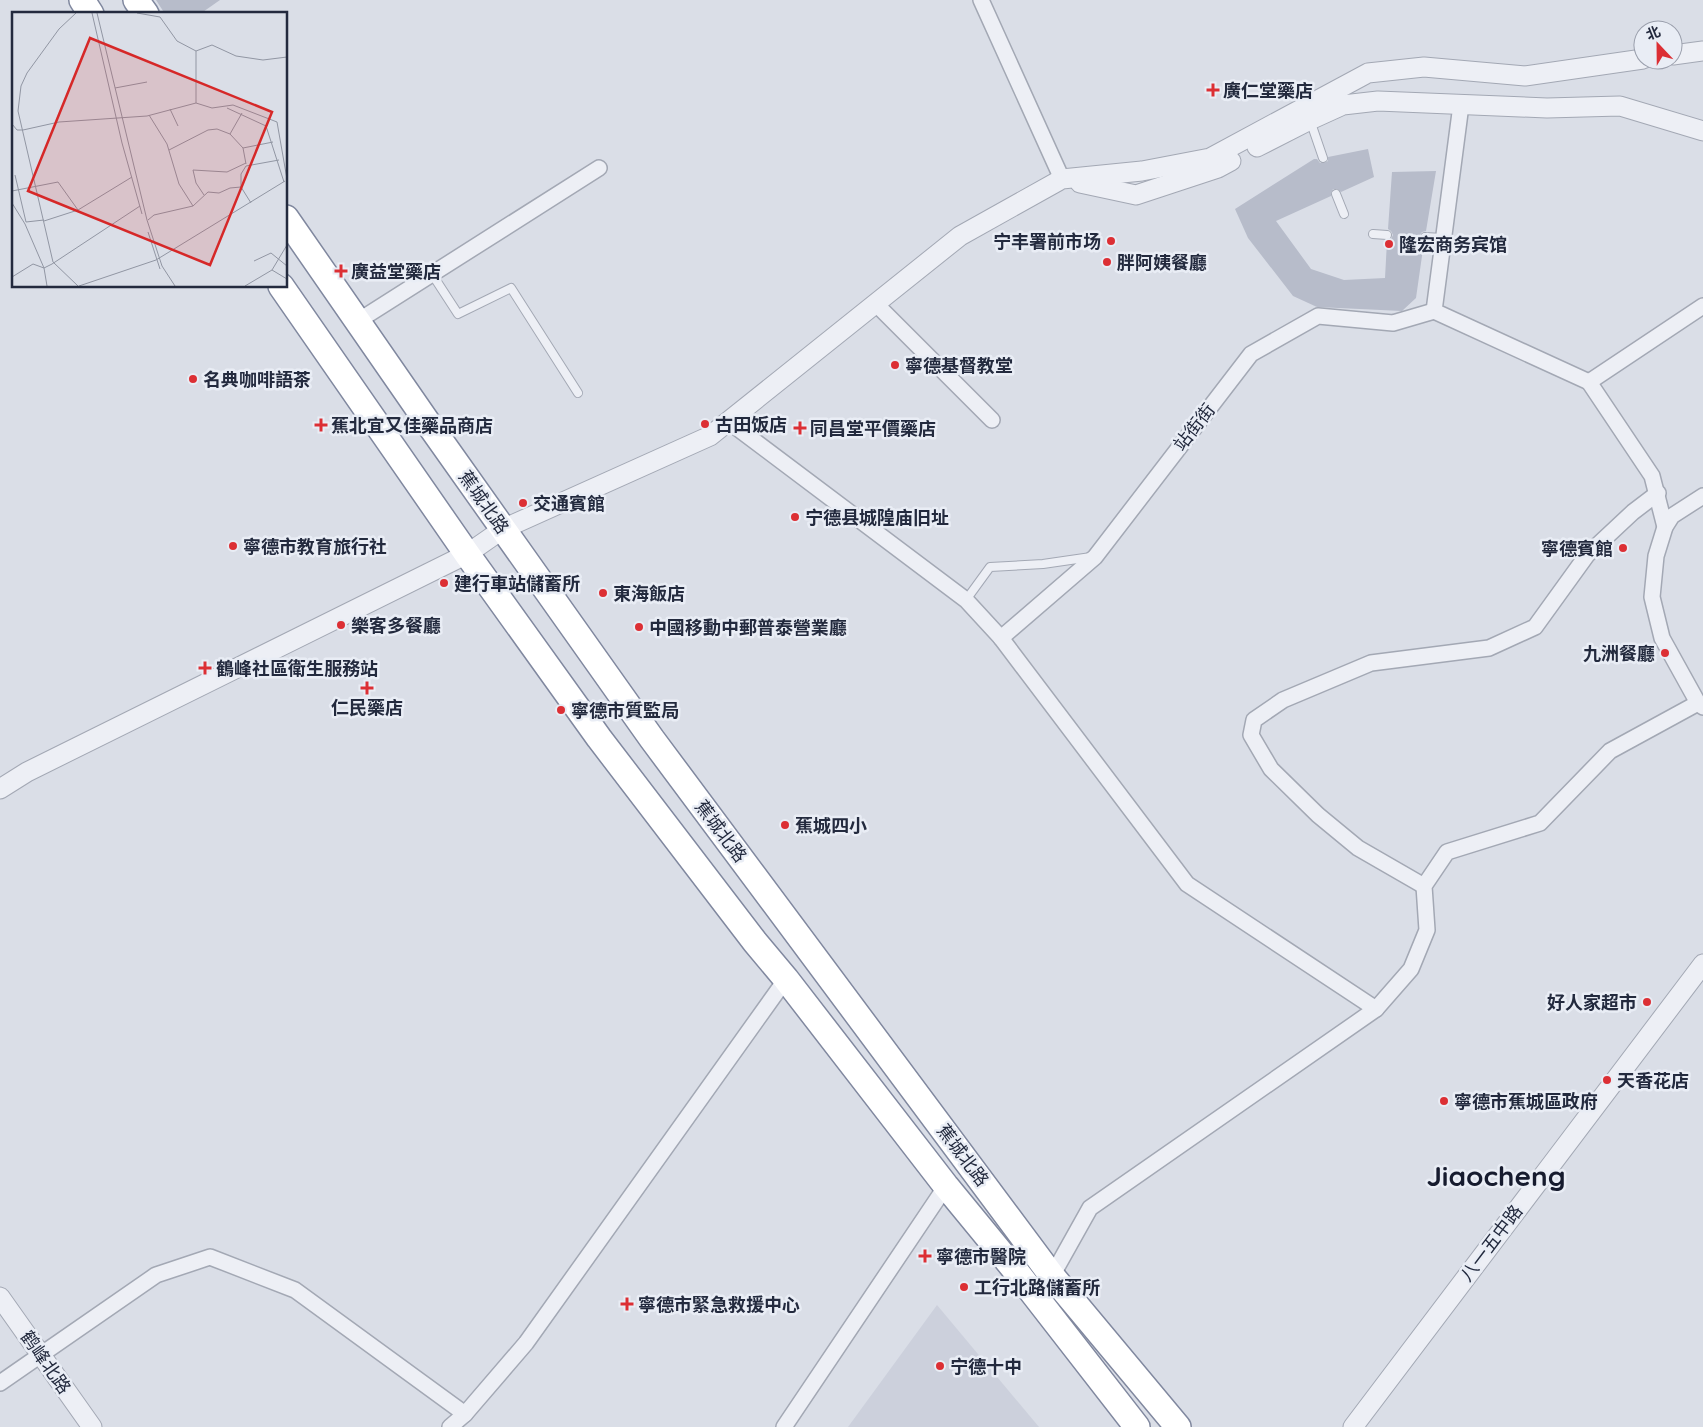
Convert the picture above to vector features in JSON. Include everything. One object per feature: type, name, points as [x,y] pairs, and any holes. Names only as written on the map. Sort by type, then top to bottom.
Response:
[{"type":"highway","points":[[82,0],[90,12]]},
{"type":"highway","points":[[136,0],[145,12]]},
{"type":"highway","name":"蕉城北路","points":[[288,221],[652,739],[1052,1276],[1178,1427]]},
{"type":"highway","name":"蕉城北路","points":[[282,288],[467,554],[599,738],[755,942],[1137,1427]]},
{"type":"street","points":[[981,0],[1062,179]]},
{"type":"street","points":[[1683,54],[1703,51]]},
{"type":"street","points":[[0,789],[27,772],[467,554],[503,529],[710,436],[960,236],[1062,179],[1142,171],[1210,158],[1368,74],[1424,67],[1524,76],[1633,60]]},
{"type":"street","points":[[1062,179],[1136,195],[1218,168],[1343,105],[1378,102],[1547,108],[1620,106],[1703,131]]},
{"type":"street","points":[[1461,105],[1434,311],[1589,382],[1652,476],[1666,527]]},
{"type":"street","points":[[358,321],[599,168]]},
{"type":"street","points":[[876,304],[992,420]]},
{"type":"street","points":[[1589,382],[1703,306]]},
{"type":"street","name":"站街街","points":[[1001,638],[1095,556],[1250,354],[1318,316],[1393,323],[1434,311]]},
{"type":"street","points":[[728,422],[966,600],[1001,638],[1187,884],[1376,1009]]},
{"type":"street","points":[[1424,886],[1358,848],[1311,809],[1271,769],[1251,735],[1254,720],[1283,700],[1371,663],[1489,648],[1535,627],[1587,555],[1633,512],[1658,493]]},
{"type":"street","points":[[1052,1276],[1090,1208],[1376,1009],[1411,969],[1427,930],[1424,886],[1447,852],[1540,823],[1610,751],[1700,705],[1662,638],[1652,597],[1656,556],[1666,527],[1672,516],[1703,496]]},
{"type":"street","name":"八一五中路","points":[[1353,1427],[1703,964]]},
{"type":"street","points":[[450,1427],[465,1414],[526,1343],[786,979]]},
{"type":"street","points":[[784,1427],[946,1186]]},
{"type":"street","points":[[0,1383],[156,1274],[210,1257],[296,1290],[465,1414]]},
{"type":"street","name":"鹤峰北路","points":[[0,1297],[92,1427]]},
{"type":"lane","points":[[1310,120],[1323,158]]},
{"type":"lane","points":[[1336,194],[1344,214]]},
{"type":"lane","points":[[1373,234],[1388,235]]},
{"type":"lane","points":[[1425,237],[1444,238]]},
{"type":"lane","points":[[432,274],[458,314],[512,288],[578,393]]},
{"type":"lane","points":[[966,600],[990,567],[1043,564],[1095,556]]},
{"type":"shaded area","name":"宁德十中","points":[[937,1305],[1039,1427],[848,1427]]},
{"type":"building","points":[[156,0],[220,0],[203,12],[164,12]]},
{"type":"building","points":[[1368,149],[1374,177],[1341,192],[1333,189],[1331,196],[1276,221],[1311,269],[1344,280],[1385,278],[1387,241],[1393,235],[1388,229],[1392,172],[1436,171],[1426,231],[1422,232],[1419,236],[1420,240],[1424,242],[1416,298],[1402,311],[1317,307],[1293,296],[1248,238],[1235,209],[1314,159],[1324,163],[1328,161],[1328,157]]},
{"type":"place","name":"廣仁堂藥店","points":[[1213,90]]},
{"type":"place","name":"宁丰署前市场","points":[[1111,241]]},
{"type":"place","name":"隆宏商务宾馆","points":[[1389,244]]},
{"type":"place","name":"胖阿姨餐廳","points":[[1107,262]]},
{"type":"place","name":"廣益堂藥店","points":[[341,271]]},
{"type":"place","name":"寧德基督教堂","points":[[895,365]]},
{"type":"place","name":"名典咖啡語茶","points":[[193,379]]},
{"type":"place","name":"古田饭店","points":[[705,424]]},
{"type":"place","name":"蕉北宜又佳藥品商店","points":[[321,425]]},
{"type":"place","name":"同昌堂平價藥店","points":[[800,428]]},
{"type":"place","name":"交通賓館","points":[[523,503]]},
{"type":"place","name":"宁德县城隍庙旧址","points":[[795,517]]},
{"type":"place","name":"寧德市教育旅行社","points":[[233,546]]},
{"type":"place","name":"寧德賓館","points":[[1623,548]]},
{"type":"place","name":"建行車站儲蓄所","points":[[444,583]]},
{"type":"place","name":"東海飯店","points":[[603,593]]},
{"type":"place","name":"樂客多餐廳","points":[[341,625]]},
{"type":"place","name":"中國移動中郵普泰營業廳","points":[[639,627]]},
{"type":"place","name":"九洲餐廳","points":[[1665,653]]},
{"type":"place","name":"鶴峰社區衛生服務站","points":[[205,668]]},
{"type":"place","name":"仁民藥店","points":[[367,688]]},
{"type":"place","name":"寧德市質監局","points":[[561,710]]},
{"type":"place","name":"蕉城四小","points":[[785,825]]},
{"type":"place","name":"好人家超市","points":[[1647,1002]]},
{"type":"place","name":"天香花店","points":[[1607,1080]]},
{"type":"place","name":"寧德市蕉城區政府","points":[[1444,1101]]},
{"type":"place","name":"寧德市醫院","points":[[925,1256]]},
{"type":"place","name":"工行北路儲蓄所","points":[[964,1287]]},
{"type":"place","name":"寧德市緊急救援中心","points":[[627,1304]]},
{"type":"place","name":"宁德十中","points":[[940,1366]]},
{"type":"district","name":"Jiaocheng","points":[[1496,1175]]}]
